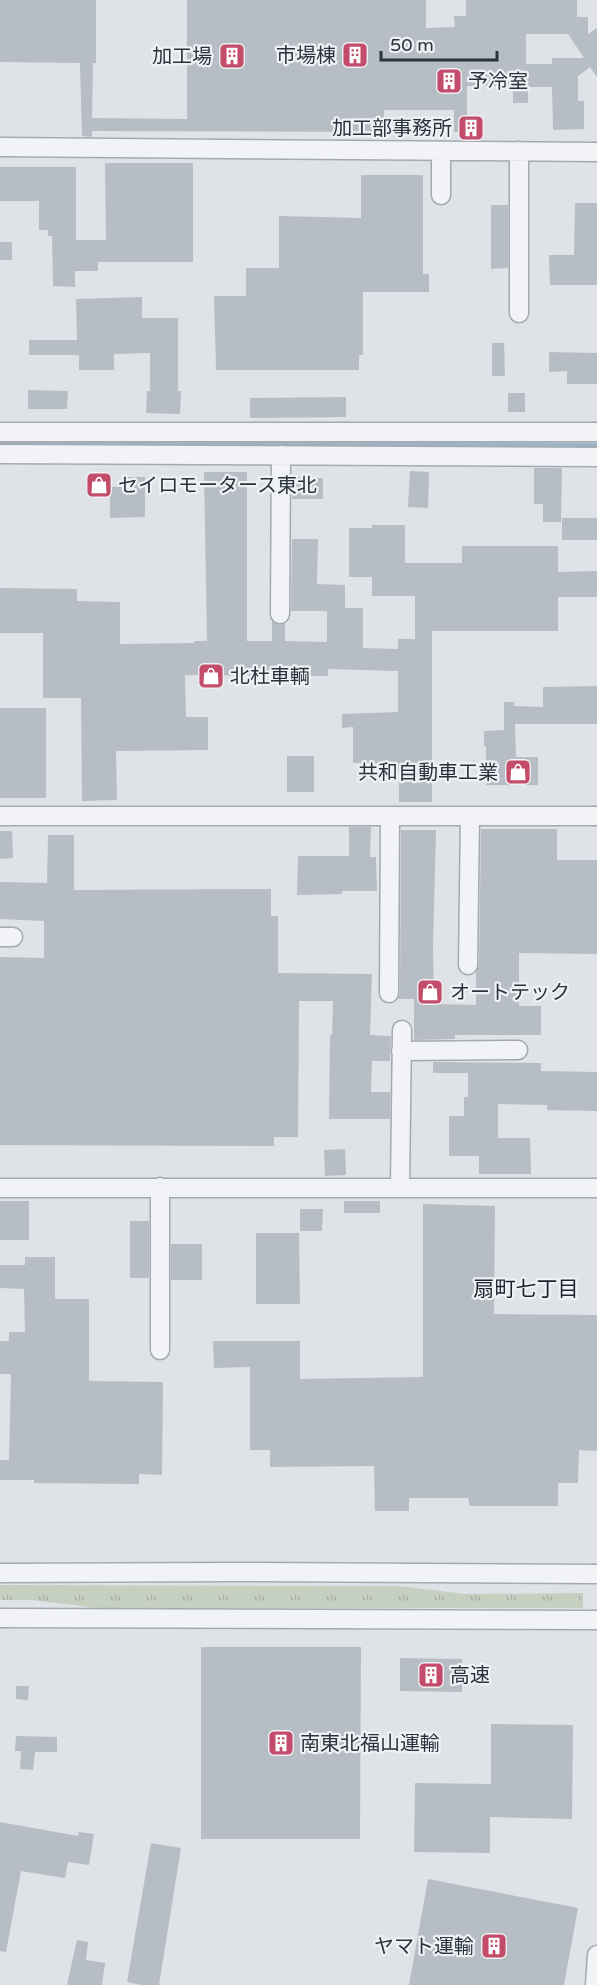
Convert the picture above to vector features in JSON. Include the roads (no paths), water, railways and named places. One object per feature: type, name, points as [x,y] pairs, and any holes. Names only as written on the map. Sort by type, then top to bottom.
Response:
[{"type":"street","points":[[0,147],[597,152]]},
{"type":"street","points":[[441,151],[441,195]]},
{"type":"street","points":[[519,151],[519,313]]},
{"type":"street","points":[[0,432],[597,432]]},
{"type":"street","points":[[0,454],[597,457]]},
{"type":"street","points":[[280,614],[281,455]]},
{"type":"street","points":[[0,816],[597,816]]},
{"type":"street","points":[[389,993],[390,816]]},
{"type":"street","points":[[468,965],[470,816]]},
{"type":"street","points":[[400,1187],[402,1030]]},
{"type":"street","points":[[401,1051],[518,1050]]},
{"type":"street","points":[[0,1188],[597,1188]]},
{"type":"street","points":[[159,1350],[160,1188]]},
{"type":"street","points":[[0,1573],[597,1574]]},
{"type":"street","points":[[0,1618],[597,1620]]},
{"type":"street","points":[[595,1985],[597,1955]]},
{"type":"waterway","points":[[0,442],[597,445]]},
{"type":"place","name":"市場棟","points":[[355,55]]},
{"type":"place","name":"加工場","points":[[232,56]]},
{"type":"place","name":"予冷室","points":[[449,81]]},
{"type":"place","name":"加工部事務所","points":[[471,128]]},
{"type":"place","name":"セイロモータース東北","points":[[99,485]]},
{"type":"place","name":"北杜車輌","points":[[211,676]]},
{"type":"place","name":"共和自動車工業","points":[[518,772]]},
{"type":"place","name":"オートテック","points":[[430,992]]},
{"type":"place","name":"高速","points":[[431,1675]]},
{"type":"place","name":"南東北福山運輸","points":[[281,1743]]},
{"type":"place","name":"ヤマト運輸","points":[[494,1946]]},
{"type":"district","name":"扇町七丁目","points":[[526,1289]]}]
